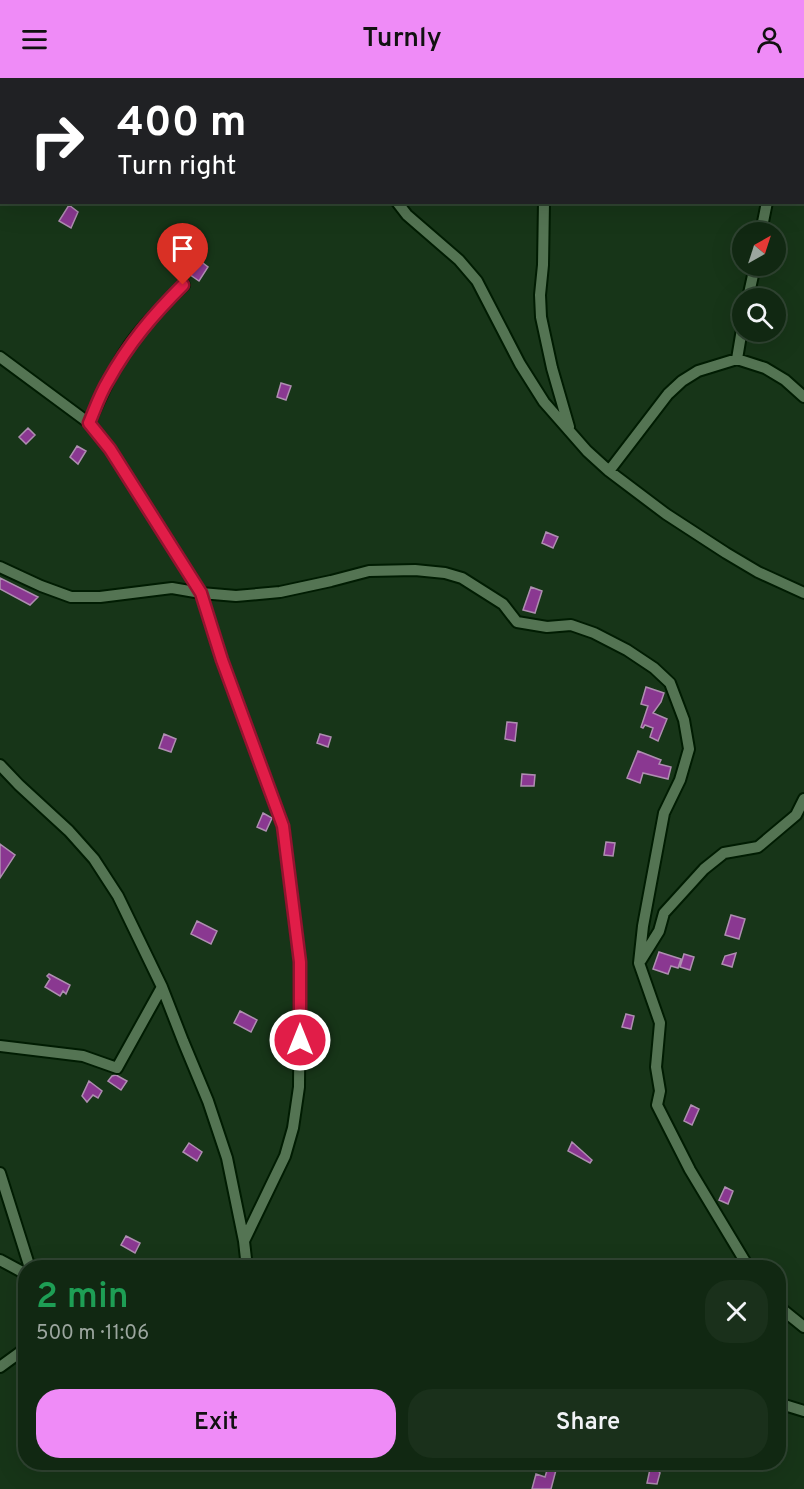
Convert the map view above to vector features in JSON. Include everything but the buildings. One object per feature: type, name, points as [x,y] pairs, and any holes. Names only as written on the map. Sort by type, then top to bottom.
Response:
[{"type":"street","points":[[399,204],[407,215],[459,261],[477,281],[520,364],[544,402],[587,451],[609,471],[666,514],[758,572],[804,593]]},
{"type":"street","points":[[544,204],[541,317],[552,369],[570,430]]},
{"type":"street","points":[[763,222],[767,204]]},
{"type":"street","points":[[89,423],[107,382],[130,344],[157,311],[183,285]]},
{"type":"street","points":[[737,359],[740,342]]},
{"type":"street","points":[[0,357],[89,423],[110,449],[201,593],[222,660],[283,826],[300,962],[299,1087],[293,1128],[285,1156],[244,1241]]},
{"type":"street","points":[[609,471],[668,394],[698,371],[737,359],[765,368],[786,380],[804,397]]},
{"type":"street","points":[[0,567],[71,597],[99,597],[172,588],[236,596],[280,592],[369,571],[415,570],[445,573],[462,578],[503,604],[517,622],[547,627],[571,625],[611,641],[654,668],[670,683],[684,720],[689,749],[682,773],[664,813],[643,926],[639,963],[660,1023],[656,1067],[660,1091],[657,1105],[690,1170],[744,1260]]},
{"type":"street","points":[[0,765],[69,831],[94,859],[118,896],[162,987],[208,1101],[227,1158],[246,1260]]},
{"type":"street","points":[[639,963],[659,931],[664,913],[704,869],[724,853],[758,847],[796,814],[804,799]]},
{"type":"street","points":[[0,1046],[83,1056],[117,1068],[162,987]]},
{"type":"street","points":[[0,1173],[27,1260]]},
{"type":"street","points":[[0,1260],[18,1270]]},
{"type":"street","points":[[786,1312],[804,1327]]},
{"type":"street","points":[[0,1367],[18,1354]]},
{"type":"street","points":[[786,1405],[804,1411]]},
{"type":"route","points":[[183,285],[157,311],[130,344],[107,382],[89,423],[110,449],[201,593],[222,660],[283,826],[300,962],[300,1040]]}]
